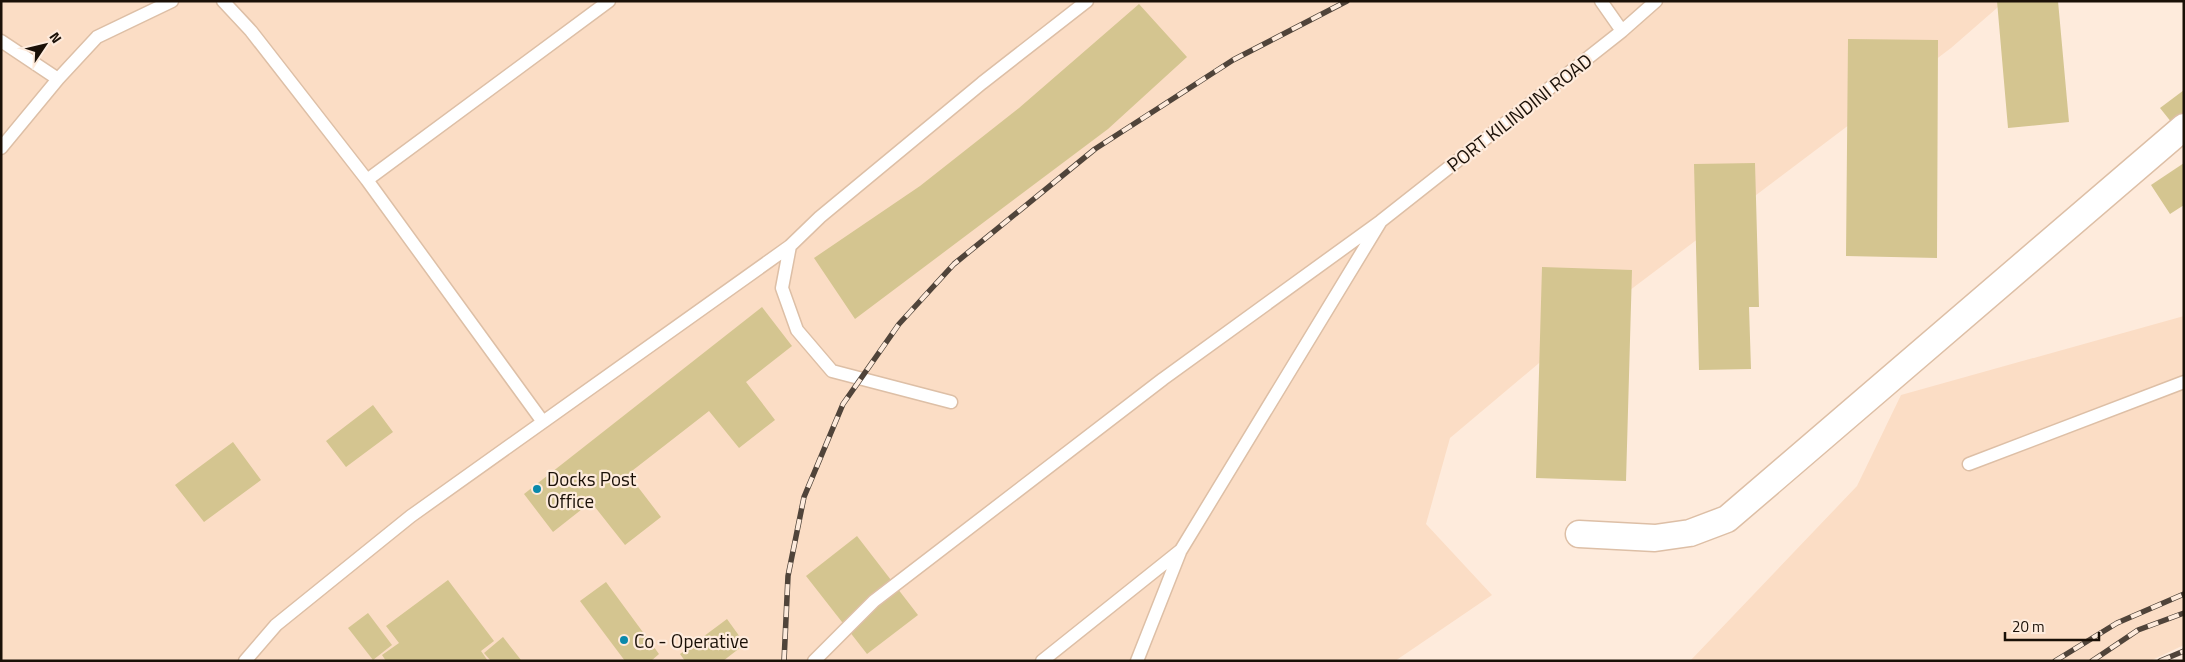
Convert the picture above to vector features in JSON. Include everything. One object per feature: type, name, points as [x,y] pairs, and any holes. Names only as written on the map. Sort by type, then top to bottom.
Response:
[{"type":"street","points":[[1579,534],[1655,538],[1690,533],[1727,519],[2184,127]]},
{"type":"lane","points":[[1,148],[97,37],[172,1]]},
{"type":"lane","points":[[223,1],[251,31],[367,180],[543,422]]},
{"type":"lane","points":[[367,180],[609,1]]},
{"type":"lane","points":[[245,661],[276,625],[411,516],[790,246],[820,217],[967,95],[1087,1]]},
{"type":"lane","points":[[1601,1],[1622,30]]},
{"type":"lane","name":"PORT KILINDINI ROAD","points":[[814,661],[874,601],[1163,379],[1381,221],[1656,1]]},
{"type":"lane","points":[[1,41],[58,80]]},
{"type":"lane","points":[[1137,661],[1181,550],[1381,221]]},
{"type":"lane","points":[[790,246],[782,288],[797,330],[832,371],[951,402]]},
{"type":"lane","points":[[1969,464],[2184,382]]},
{"type":"lane","points":[[1042,661],[1181,550]]},
{"type":"shaded area","points":[[1,1],[2005,1],[1951,48],[1589,321],[1450,438],[1426,524],[1492,595],[1395,661],[1,661]]},
{"type":"shaded area","points":[[2184,316],[2184,645],[2150,661],[1690,661],[1857,486],[1901,395]]},
{"type":"building","points":[[1997,1],[2058,1],[2069,122],[2008,128]]},
{"type":"building","points":[[1139,4],[1187,57],[1108,129],[855,319],[814,258],[920,186],[1019,108]]},
{"type":"building","points":[[1848,39],[1938,40],[1937,258],[1846,256]]},
{"type":"building","points":[[2184,90],[2184,122],[2176,128],[2160,108]]},
{"type":"building","points":[[1755,163],[1759,307],[1749,307],[1751,369],[1699,370],[1694,164]]},
{"type":"building","points":[[2184,163],[2184,205],[2170,214],[2151,185]]},
{"type":"building","points":[[1542,267],[1632,270],[1626,481],[1536,478]]},
{"type":"building","points":[[762,307],[792,346],[746,382],[775,420],[739,448],[709,411],[628,474],[661,517],[625,545],[591,502],[553,532],[524,494]]},
{"type":"building","points":[[373,405],[393,432],[346,467],[326,441]]},
{"type":"building","points":[[233,442],[261,480],[204,522],[175,485]]},
{"type":"building","points":[[857,536],[918,615],[867,654],[806,576]]},
{"type":"building","points":[[448,580],[494,641],[481,651],[488,661],[386,661],[382,655],[399,643],[386,626]]},
{"type":"building","points":[[606,582],[659,654],[651,661],[625,661],[580,601]]},
{"type":"building","points":[[368,613],[392,645],[373,660],[348,628]]},
{"type":"building","points":[[727,619],[745,644],[723,661],[685,661],[680,654]]},
{"type":"building","points":[[503,637],[520,661],[491,661],[484,653]]},
{"type":"railway","points":[[784,661],[788,576],[804,497],[843,404],[899,324],[954,264],[1095,149],[1233,60],[1347,1]]},
{"type":"railway","points":[[2055,661],[2117,623],[2184,594]]},
{"type":"railway","points":[[2092,661],[2138,630],[2184,613]]},
{"type":"railway","points":[[2160,661],[2184,651]]},
{"type":"place","name":"Docks Post Office","points":[[537,489]]},
{"type":"place","name":"Co - Operative","points":[[624,640]]}]
